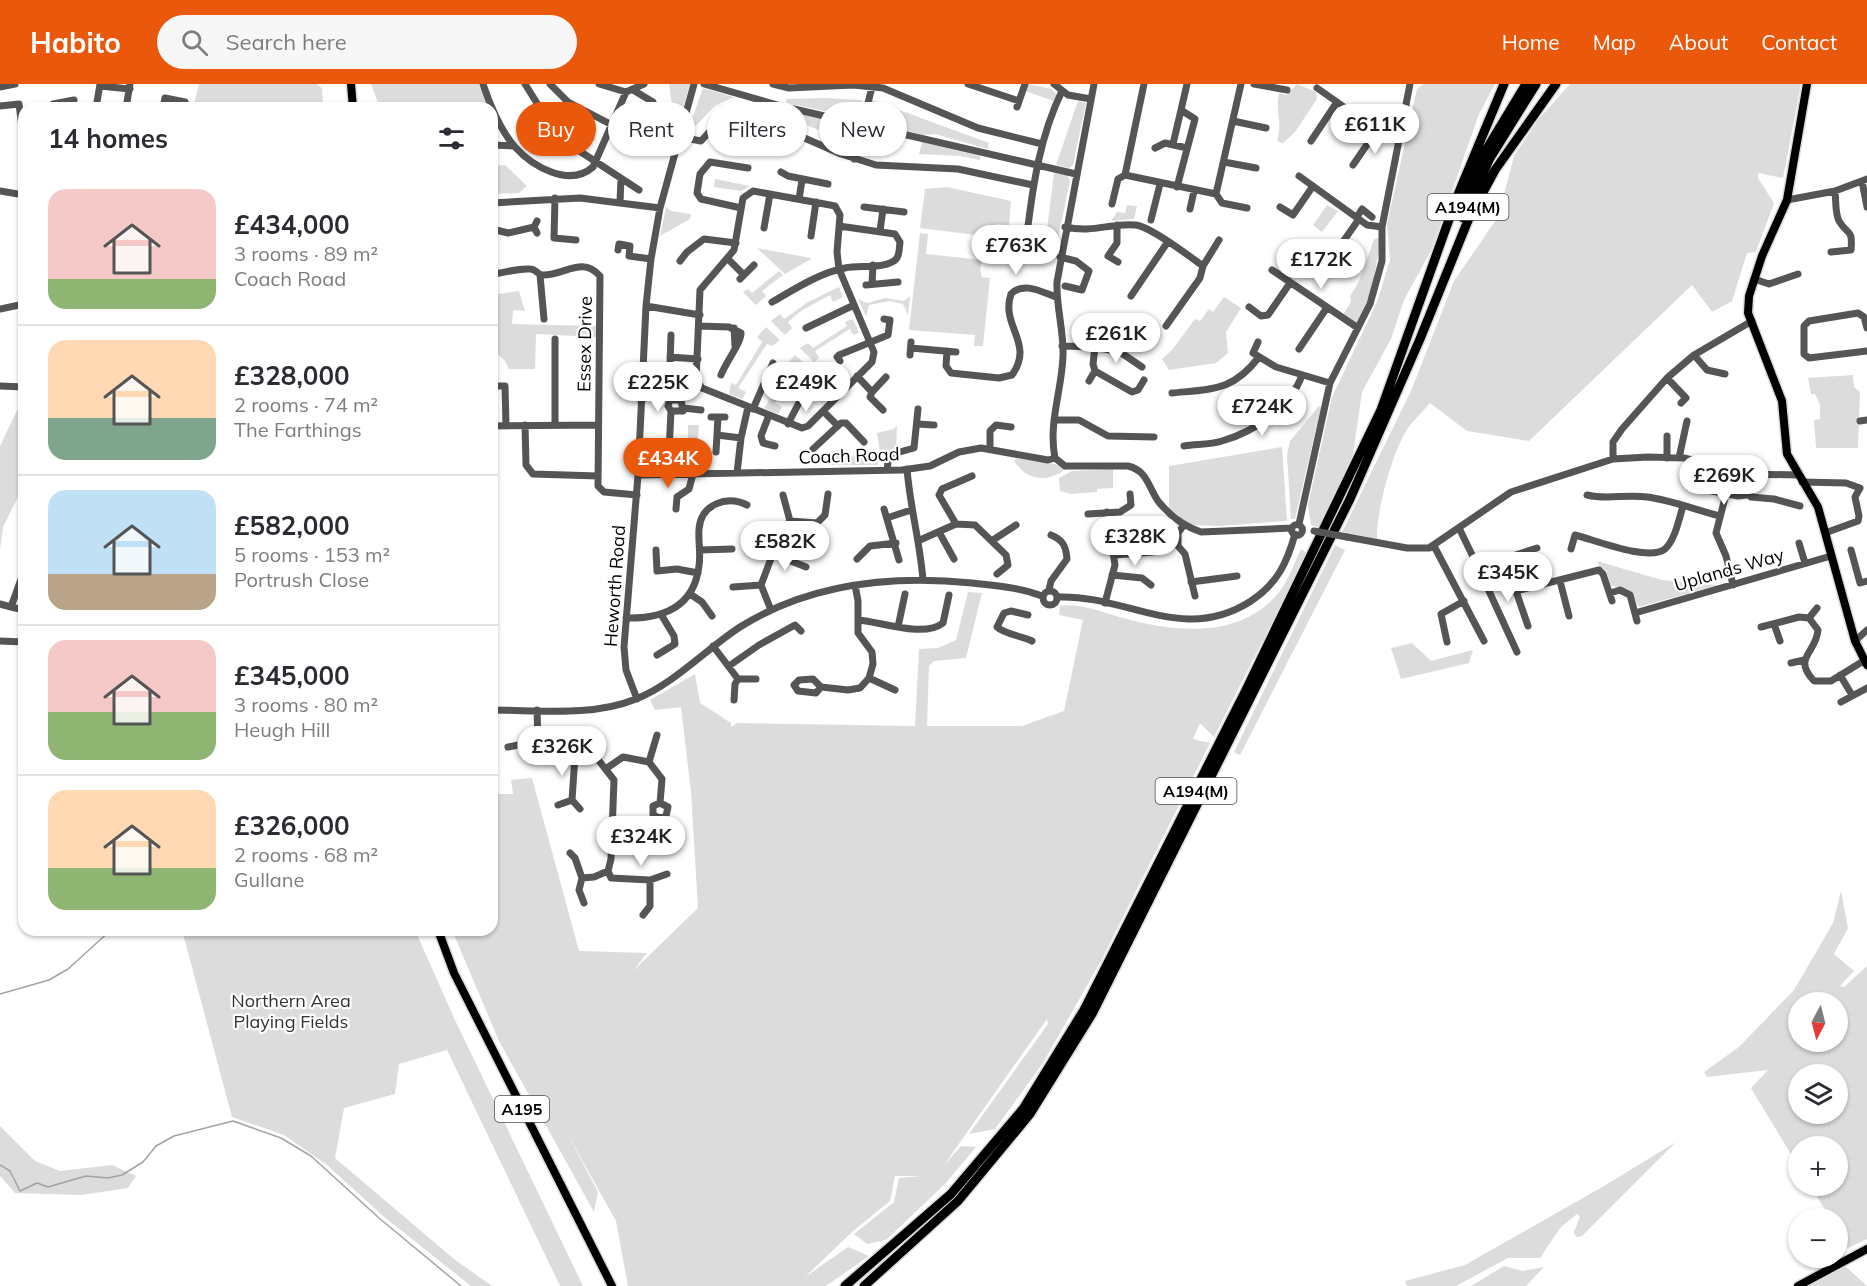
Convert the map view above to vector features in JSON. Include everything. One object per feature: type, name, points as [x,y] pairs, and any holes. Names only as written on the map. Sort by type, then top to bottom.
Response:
[{"type":"highway","name":"A194(M)","points":[[845,1286],[885,1254],[951,1194],[1023,1109],[1084,1010],[1344,492],[1381,410],[1457,197],[1504,84]]},
{"type":"highway","name":"A194(M)","points":[[1428,278],[1483,155],[1526,84]]},
{"type":"highway","name":"A194(M)","points":[[1420,339],[1454,237],[1469,203],[1506,129],[1536,84]]},
{"type":"highway","name":"A194(M)","points":[[862,1286],[958,1201],[1030,1114],[1092,1014],[1350,499],[1481,194],[1514,141],[1556,84]]},
{"type":"highway","name":"A194(M)","points":[[838,1286],[885,1254]]},
{"type":"main road","points":[[351,84],[352,102]]},
{"type":"main road","points":[[1807,84],[1787,200],[1754,279],[1749,296],[1748,313],[1782,401],[1787,454],[1818,507],[1855,641],[1866,662]]},
{"type":"main road","name":"A195","points":[[440,936],[454,974],[612,1286]]},
{"type":"main road","points":[[1798,1286],[1867,1249]]},
{"type":"street","points":[[0,87],[15,84]]},
{"type":"street","points":[[483,84],[489,102]]},
{"type":"street","points":[[525,84],[558,137],[639,190]]},
{"type":"street","points":[[550,84],[568,102],[608,125]]},
{"type":"street","points":[[599,84],[630,91],[653,102]]},
{"type":"street","points":[[624,102],[630,91],[644,84]]},
{"type":"street","name":"Heworth Road","points":[[689,102],[694,84]]},
{"type":"street","points":[[704,84],[819,113]]},
{"type":"street","points":[[773,84],[789,88],[828,85],[872,87],[903,95],[978,128],[1042,144]]},
{"type":"street","points":[[968,84],[1018,104],[1025,84]]},
{"type":"street","points":[[1055,458],[1054,420],[1062,370],[1062,346],[1056,297],[1060,256],[1094,84]]},
{"type":"street","points":[[1125,175],[1144,84]]},
{"type":"street","points":[[1173,144],[1187,84]]},
{"type":"street","points":[[1241,84],[1216,194],[1222,203],[1246,208]]},
{"type":"street","points":[[1254,84],[1287,90]]},
{"type":"street","points":[[1049,591],[1057,597],[1085,598],[1172,618],[1216,617],[1241,607],[1266,591],[1288,558],[1297,529],[1330,383],[1370,304],[1382,261],[1382,227],[1410,84]]},
{"type":"street","points":[[97,102],[100,85],[130,87],[127,102]]},
{"type":"street","points":[[1052,85],[1062,91],[1091,99]]},
{"type":"street","points":[[869,102],[872,87]]},
{"type":"street","points":[[1317,88],[1383,135],[1400,136]]},
{"type":"street","points":[[1027,234],[1033,185],[1042,144],[1062,91]]},
{"type":"street","points":[[164,102],[165,98],[184,102]]},
{"type":"street","points":[[64,102],[74,100]]},
{"type":"street","points":[[1311,141],[1337,102]]},
{"type":"street","points":[[0,106],[18,104]]},
{"type":"street","points":[[1177,187],[1195,119],[1181,110]]},
{"type":"street","points":[[1353,165],[1381,112]]},
{"type":"street","points":[[695,140],[701,141],[721,119],[738,114],[777,126],[854,159],[901,168],[958,169],[1033,185]]},
{"type":"street","points":[[498,118],[514,146],[541,167],[566,176],[588,171],[595,162],[608,131]]},
{"type":"street","points":[[1233,121],[1266,128]]},
{"type":"street","points":[[907,135],[1076,174]]},
{"type":"street","points":[[1155,148],[1160,144],[1173,144],[1187,148]]},
{"type":"street","points":[[498,145],[514,146]]},
{"type":"street","name":"Heworth Road","points":[[637,699],[624,660],[637,495],[646,306],[660,208],[675,156]]},
{"type":"street","points":[[741,208],[707,202],[697,193],[700,174],[710,162],[744,165]]},
{"type":"street","points":[[1224,162],[1256,168]]},
{"type":"street","points":[[782,171],[802,180],[828,184]]},
{"type":"street","points":[[1112,204],[1118,179],[1125,175],[1216,194]]},
{"type":"street","points":[[1299,176],[1367,225],[1382,227]]},
{"type":"street","points":[[620,202],[621,180]]},
{"type":"street","points":[[799,199],[802,180]]},
{"type":"street","points":[[1787,200],[1835,191],[1865,180],[1867,207]]},
{"type":"street","points":[[1151,220],[1160,183]]},
{"type":"street","points":[[1280,207],[1293,216],[1313,186]]},
{"type":"street","points":[[0,191],[18,194]]},
{"type":"street","points":[[1190,209],[1194,191]]},
{"type":"street","points":[[1832,252],[1851,250],[1852,238],[1850,231],[1839,220],[1835,191]]},
{"type":"street","points":[[749,192],[770,194],[816,202],[838,210],[839,269],[870,342],[874,358],[823,411],[802,428],[750,408],[697,383],[700,290],[704,283],[729,259],[736,243],[743,198],[749,192]]},
{"type":"street","points":[[766,224],[770,194]]},
{"type":"street","points":[[498,203],[555,198],[620,202],[660,208]]},
{"type":"street","points":[[555,198],[554,238],[576,240]]},
{"type":"street","points":[[813,231],[816,202]]},
{"type":"street","points":[[864,207],[904,212]]},
{"type":"street","points":[[880,231],[883,209]]},
{"type":"street","points":[[1350,264],[1335,254],[1362,209],[1372,217]]},
{"type":"street","points":[[1065,227],[1083,231],[1117,225],[1137,225],[1146,228],[1203,266]]},
{"type":"street","points":[[1117,225],[1117,243],[1108,256],[1118,262]]},
{"type":"street","points":[[772,302],[783,298],[806,282],[839,269],[892,263],[899,255],[898,236],[880,231],[839,226]]},
{"type":"street","points":[[498,230],[508,233],[536,227]]},
{"type":"street","points":[[680,261],[687,252],[704,239],[736,243]]},
{"type":"street","points":[[1166,326],[1200,278],[1203,266],[1219,240]]},
{"type":"street","points":[[1131,296],[1167,243]]},
{"type":"street","points":[[618,250],[619,244],[630,246],[629,256],[651,259]]},
{"type":"street","points":[[1060,256],[1076,261],[1089,271],[1084,290],[1065,286]]},
{"type":"street","points":[[729,259],[748,272]]},
{"type":"street","points":[[873,265],[869,284],[898,282]]},
{"type":"street","name":"Essex Drive","points":[[498,273],[530,269],[540,275],[579,266],[588,267],[600,276],[598,476]]},
{"type":"street","points":[[1272,270],[1326,309],[1358,328]]},
{"type":"street","points":[[1754,279],[1769,284],[1798,274]]},
{"type":"street","points":[[540,275],[544,318]]},
{"type":"street","points":[[1249,307],[1261,316],[1268,315],[1290,283]]},
{"type":"street","points":[[947,351],[946,369],[951,373],[999,378],[1012,375],[1019,366],[1021,352],[1010,312],[1011,294],[1019,288],[1056,297]]},
{"type":"street","points":[[0,309],[18,305]]},
{"type":"street","points":[[805,329],[854,305]]},
{"type":"street","points":[[646,306],[700,315]]},
{"type":"street","points":[[1299,349],[1326,309]]},
{"type":"street","points":[[1867,328],[1864,317],[1858,314],[1809,321],[1804,326],[1804,354],[1809,358],[1867,351]]},
{"type":"street","points":[[840,361],[837,357],[839,355],[870,342],[889,338],[890,320],[884,319]]},
{"type":"street","points":[[1612,459],[1613,442],[1667,378],[1694,355],[1752,321]]},
{"type":"street","points":[[699,326],[734,328],[735,346],[721,375]]},
{"type":"street","points":[[669,338],[670,360],[698,358]]},
{"type":"street","points":[[555,339],[555,425]]},
{"type":"street","points":[[1258,342],[1253,353],[1276,367],[1330,383]]},
{"type":"street","points":[[1062,346],[1095,347],[1120,352],[1142,367]]},
{"type":"street","points":[[1095,347],[1093,364],[1095,370],[1132,392],[1138,390],[1144,380]]},
{"type":"street","points":[[911,348],[956,352]]},
{"type":"street","points":[[1694,355],[1707,370],[1725,374]]},
{"type":"street","points":[[1172,393],[1210,390],[1236,382],[1259,357]]},
{"type":"street","points":[[737,473],[741,438],[750,408],[774,362]]},
{"type":"street","points":[[1089,381],[1095,370]]},
{"type":"street","points":[[1184,446],[1222,441],[1261,423],[1296,390],[1302,375]]},
{"type":"street","points":[[857,376],[872,392]]},
{"type":"street","points":[[882,410],[870,397],[886,377]]},
{"type":"street","points":[[1667,378],[1686,398],[1681,403]]},
{"type":"street","points":[[683,408],[681,400],[687,390],[697,383]]},
{"type":"street","points":[[0,386],[18,387]]},
{"type":"street","points":[[498,387],[505,386],[506,426]]},
{"type":"street","points":[[788,424],[805,391]]},
{"type":"street","points":[[669,452],[670,400],[681,400]]},
{"type":"street","points":[[670,411],[683,408],[701,410]]},
{"type":"street","points":[[887,470],[889,455],[913,450],[918,409]]},
{"type":"street","points":[[823,411],[838,426]]},
{"type":"street","points":[[769,415],[761,436],[763,442],[775,446]]},
{"type":"street","points":[[716,452],[718,417]]},
{"type":"street","points":[[1054,420],[1079,420],[1108,436],[1154,437]]},
{"type":"street","points":[[1679,458],[1687,421]]},
{"type":"street","points":[[813,449],[838,426],[846,423],[864,442]]},
{"type":"street","points":[[916,424],[934,425]]},
{"type":"street","points":[[498,426],[598,425]]},
{"type":"street","points":[[990,449],[990,431],[996,425],[1011,427]]},
{"type":"street","points":[[525,426],[526,465],[533,474],[598,476],[598,486],[604,492],[637,495]]},
{"type":"street","points":[[717,435],[741,438]]},
{"type":"street","points":[[1667,436],[1667,458]]},
{"type":"street","name":"Coach Road","points":[[638,475],[906,469],[930,466],[970,449],[990,449],[1047,460],[1055,458],[1065,466],[1128,466],[1138,469],[1144,474],[1157,500],[1184,525]]},
{"type":"street","points":[[1195,596],[1185,554],[1178,546],[1178,533],[1184,525],[1201,532],[1297,529],[1407,548],[1434,546],[1511,492],[1612,459],[1679,458],[1749,474],[1864,486]]},
{"type":"street","points":[[906,469],[911,510],[920,540],[923,580]]},
{"type":"street","points":[[676,509],[677,497],[689,489],[693,474]]},
{"type":"street","points":[[1749,474],[1750,497],[1774,499],[1800,506]]},
{"type":"street","points":[[956,525],[939,495],[942,489],[972,476]]},
{"type":"street","points":[[1825,533],[1858,521],[1855,496],[1864,486]]},
{"type":"street","points":[[1702,489],[1747,495]]},
{"type":"street","points":[[1088,514],[1120,512],[1131,505],[1130,494]]},
{"type":"street","points":[[1726,494],[1716,540],[1726,556],[1732,585]]},
{"type":"street","points":[[783,495],[790,521]]},
{"type":"street","points":[[790,521],[818,523],[825,515],[828,495]]},
{"type":"street","points":[[1587,495],[1602,499],[1628,495],[1649,497],[1720,516]]},
{"type":"street","points":[[626,618],[662,616],[690,594],[698,573],[699,527],[704,514],[723,500],[737,500],[747,505]]},
{"type":"street","points":[[1571,549],[1575,535],[1644,554],[1659,553],[1671,541],[1683,506]]},
{"type":"street","points":[[884,509],[896,543],[899,560]]},
{"type":"street","points":[[887,518],[911,510]]},
{"type":"street","points":[[1105,603],[1115,555],[1107,512]]},
{"type":"street","points":[[771,610],[761,585],[781,532],[790,521]]},
{"type":"street","points":[[920,540],[956,525],[970,523],[975,525],[1006,555],[1008,565],[997,574]]},
{"type":"street","points":[[993,540],[1016,525]]},
{"type":"street","points":[[1459,528],[1517,652]]},
{"type":"street","points":[[939,532],[954,559]]},
{"type":"street","points":[[1042,596],[1049,591],[1051,581],[1067,558],[1066,548],[1060,539],[1052,535]]},
{"type":"street","points":[[857,559],[870,546],[896,543]]},
{"type":"street","points":[[1799,543],[1805,562]]},
{"type":"street","points":[[1434,546],[1484,641]]},
{"type":"street","points":[[1477,566],[1537,548]]},
{"type":"street","points":[[700,550],[732,549]]},
{"type":"street","points":[[656,550],[657,571],[677,569],[698,573]]},
{"type":"street","points":[[1851,550],[1860,583],[1867,581]]},
{"type":"street","points":[[1115,555],[1153,552]]},
{"type":"street","points":[[773,554],[806,567]]},
{"type":"street","name":"Uplands Way","points":[[1635,613],[1831,556]]},
{"type":"street","points":[[1503,559],[1509,584],[1516,591],[1528,626]]},
{"type":"street","points":[[1516,591],[1599,570],[1603,574],[1611,597],[1625,590],[1630,595],[1637,621]]},
{"type":"street","points":[[1112,575],[1142,578],[1151,585]]},
{"type":"street","points":[[1191,582],[1237,576]]},
{"type":"street","points":[[498,710],[601,708],[637,699],[670,680],[713,646],[771,610],[791,602],[855,585],[878,581],[923,580],[1022,588],[1042,596]]},
{"type":"street","points":[[1560,580],[1569,616]]},
{"type":"street","points":[[733,587],[761,585]]},
{"type":"street","points":[[821,687],[860,688],[869,678],[873,664],[872,652],[858,633],[859,620],[855,585]]},
{"type":"street","points":[[10,607],[18,586]]},
{"type":"street","points":[[690,594],[702,602],[712,616]]},
{"type":"street","points":[[898,627],[905,594]]},
{"type":"street","points":[[859,620],[898,627],[936,628],[942,623],[949,595]]},
{"type":"street","points":[[1042,596],[1042,600],[1048,605],[1056,603],[1057,597]]},
{"type":"street","points":[[1447,642],[1441,614],[1464,602]]},
{"type":"street","points":[[0,604],[18,609]]},
{"type":"street","points":[[1809,618],[1817,608]]},
{"type":"street","points":[[1028,615],[1011,611],[1004,614],[997,627],[1003,632],[1018,634],[1032,641]]},
{"type":"street","points":[[657,655],[675,644],[674,636],[662,616]]},
{"type":"street","points":[[1761,627],[1799,617],[1809,618],[1818,630],[1817,639],[1804,660],[1805,671],[1814,681],[1825,683],[1866,662]]},
{"type":"street","points":[[1774,624],[1780,641]]},
{"type":"street","points":[[729,666],[759,645],[795,625],[801,631]]},
{"type":"street","points":[[1855,641],[1867,630]]},
{"type":"street","points":[[0,641],[18,642]]},
{"type":"street","points":[[713,646],[738,679]]},
{"type":"street","points":[[1791,663],[1804,660]]},
{"type":"street","points":[[1840,675],[1852,695]]},
{"type":"street","points":[[869,678],[895,690]]},
{"type":"street","points":[[738,679],[756,679]]},
{"type":"street","points":[[734,700],[735,684],[738,679]]},
{"type":"street","points":[[1841,702],[1867,688]]},
{"type":"street","points":[[537,710],[538,741],[553,755],[596,757],[607,768],[614,780],[611,859],[608,871],[611,878],[650,880],[667,874]]},
{"type":"street","points":[[650,762],[657,735]]},
{"type":"street","points":[[508,747],[538,741]]},
{"type":"street","points":[[575,756],[572,800],[580,808]]},
{"type":"street","points":[[607,768],[622,757],[650,762],[662,779],[660,803]]},
{"type":"street","points":[[558,805],[572,800]]},
{"type":"street","points":[[570,853],[575,858],[582,878],[579,890],[584,903]]},
{"type":"street","points":[[582,878],[594,877],[608,871]]},
{"type":"street","points":[[643,915],[652,907],[650,880]]},
{"type":"green space","points":[[199,84],[317,84],[322,88],[323,102],[194,102]]},
{"type":"green space","points":[[371,84],[479,84],[486,102],[378,102]]},
{"type":"green space","points":[[669,84],[690,84],[685,102],[672,102]]},
{"type":"green space","points":[[1028,84],[1052,89],[1057,95],[1054,101],[1025,91]]},
{"type":"green space","points":[[1297,84],[1316,92],[1317,99],[1295,132],[1283,143],[1277,141],[1279,93],[1286,95]]},
{"type":"green space","points":[[1423,84],[1495,84],[1479,114],[1432,249],[1404,300],[1391,339],[1362,392],[1353,454],[1320,528],[1311,525],[1308,505],[1332,397],[1377,302],[1390,260],[1387,224],[1417,89]]},
{"type":"green space","points":[[1570,84],[1801,84],[1783,178],[1758,173],[1758,178],[1774,203],[1756,252],[1747,253],[1732,301],[1712,312],[1692,285],[1529,441],[1467,431],[1430,403],[1408,427],[1395,454],[1382,499],[1377,539],[1342,532],[1411,391],[1454,281],[1498,217],[1514,156],[1538,120]]},
{"type":"green space","points":[[703,88],[734,97],[723,102],[707,102],[707,114],[695,127],[695,111]]},
{"type":"green space","points":[[786,99],[863,100],[863,102],[819,102],[819,110],[807,107],[807,102],[786,102]]},
{"type":"green space","points":[[1078,101],[1086,103],[1073,165],[1069,168],[1056,165]]},
{"type":"green space","points":[[907,113],[989,143],[988,149],[935,134],[924,135],[907,131]]},
{"type":"green space","points":[[807,115],[819,118],[819,130],[807,125]]},
{"type":"green space","points":[[922,142],[980,156],[980,160],[960,156],[919,154]]},
{"type":"green space","points":[[505,165],[527,186],[519,193],[498,194],[498,166]]},
{"type":"green space","points":[[1054,173],[1067,175],[1070,181],[1057,243],[1046,238]]},
{"type":"green space","points":[[715,179],[750,186],[741,191],[714,187]]},
{"type":"green space","points":[[947,187],[1011,201],[1009,226],[998,224],[976,235],[920,228],[925,189]]},
{"type":"green space","points":[[1127,205],[1137,206],[1134,219],[1111,221],[1117,212],[1125,213]]},
{"type":"green space","points":[[1327,205],[1338,211],[1322,232],[1313,225]]},
{"type":"green space","points":[[666,207],[671,211],[691,214],[690,219],[660,236]]},
{"type":"green space","points":[[920,233],[928,234],[926,254],[982,260],[980,270],[982,277],[990,278],[983,346],[974,346],[975,335],[909,330]]},
{"type":"green space","points":[[1380,238],[1373,282],[1357,325],[1342,316],[1351,302],[1350,296],[1361,276],[1374,239]]},
{"type":"green space","points":[[757,248],[811,258],[811,259],[785,274]]},
{"type":"green space","points":[[779,271],[783,275],[762,291],[766,296],[756,305],[743,292],[748,289],[752,293]]},
{"type":"green space","points":[[839,287],[843,297],[833,302],[830,295],[801,311],[788,322],[792,328],[785,335],[771,321],[780,314],[784,319],[808,302]]},
{"type":"green space","points":[[519,291],[525,311],[513,310],[512,324],[596,326],[596,337],[536,334],[535,369],[509,369],[498,355],[498,294]]},
{"type":"green space","points":[[910,296],[908,315],[903,304],[890,301],[869,305],[866,317],[858,299],[867,303],[885,298],[904,301]]},
{"type":"green space","points":[[1224,297],[1241,308],[1226,332],[1228,353],[1216,363],[1169,370],[1162,359],[1172,350],[1195,319],[1200,321],[1209,309],[1213,312]]},
{"type":"green space","points":[[853,319],[859,333],[853,335],[850,329],[815,351],[819,358],[814,362],[800,348],[808,343],[813,348],[847,326],[845,322]]},
{"type":"green space","points":[[766,327],[780,340],[772,346],[767,344],[738,388],[746,392],[742,399],[729,394],[731,383],[736,385],[762,342],[757,337]]},
{"type":"green space","points":[[795,355],[812,370],[808,373],[799,367],[775,403],[782,407],[778,414],[764,408],[770,399],[773,400],[793,367],[789,362]]},
{"type":"green space","points":[[1853,375],[1854,387],[1860,392],[1858,448],[1816,448],[1814,420],[1820,419],[1820,405],[1815,394],[1811,394],[1808,378]]},
{"type":"green space","points":[[1319,406],[1321,407],[1295,519],[1291,519],[1287,455],[1290,441]]},
{"type":"green space","points":[[18,408],[18,497],[3,527],[0,550],[0,446]]},
{"type":"green space","points":[[688,425],[699,425],[696,460],[701,468],[680,468],[688,460]]},
{"type":"green space","points":[[897,425],[896,450],[889,452],[882,465],[877,433],[894,429]]},
{"type":"green space","points":[[1282,447],[1287,521],[1220,526],[1189,525],[1169,508],[1169,466]]},
{"type":"green space","points":[[838,450],[845,456],[870,457],[877,452],[878,465],[821,465]]},
{"type":"green space","points":[[1016,458],[1055,464],[1066,469],[1052,476],[1038,478],[1019,468],[1014,461]]},
{"type":"green space","points":[[1113,469],[1113,488],[1071,494],[1060,491],[1059,478],[1072,471]]},
{"type":"green space","points":[[1335,545],[1345,550],[1240,755],[1234,752]]},
{"type":"green space","points":[[1301,549],[1307,553],[1214,737],[1200,723],[1193,739],[1210,743],[1101,961],[1043,1063],[995,1129],[969,1134],[1048,1024],[1047,1019],[944,1165],[961,1146],[976,1147],[946,1183],[886,1240],[867,1244],[854,1234],[894,1202],[899,1178],[921,1176],[895,1176],[890,1201],[852,1232],[805,1277],[848,1247],[869,1256],[826,1286],[628,1286],[616,1221],[567,1133],[598,1192],[594,1212],[499,1041],[455,936],[498,936],[498,794],[513,794],[511,780],[532,778],[579,951],[647,953],[633,971],[698,908],[691,792],[681,707],[655,710],[650,700],[695,674],[700,703],[731,723],[731,727],[737,723],[915,726],[919,649],[938,648],[956,640],[968,592],[982,593],[966,658],[934,661],[929,666],[927,726],[1022,726],[1064,711],[1083,620],[1059,615],[1060,606],[1084,607],[1165,627],[1209,628],[1230,624],[1250,616],[1267,604],[1288,578]]},
{"type":"green space","points":[[1597,561],[1662,580],[1718,585],[1639,607],[1627,589],[1611,586],[1606,570],[1600,567]]},
{"type":"green space","points":[[1412,643],[1431,661],[1473,650],[1469,663],[1401,679],[1391,648]]},
{"type":"green space","points":[[1841,891],[1848,928],[1834,954],[1854,971],[1840,986],[1844,987],[1867,966],[1867,1239],[1848,1248],[1848,1208],[1824,1208],[1817,1196],[1848,1196],[1848,1136],[1788,1136],[1788,1149],[1751,1088],[1768,1070],[1707,1077],[1704,1072],[1739,1047],[1788,996],[1788,1052],[1848,1052],[1848,992],[1792,992],[1833,923]]},
{"type":"green space","name":"Northern Area Playing Fields","points":[[184,936],[418,936],[454,1018],[583,1286],[560,1286],[447,1050],[399,1064],[395,1094],[344,1108],[335,1158],[454,1259],[492,1286],[471,1286],[383,1216],[327,1165],[284,1135],[232,1117]]},
{"type":"green space","points":[[0,1126],[35,1161],[60,1171],[112,1165],[136,1176],[128,1188],[81,1195],[15,1193],[0,1176]]},
{"type":"green space","points":[[1676,1142],[1582,1236],[1576,1237],[1574,1232],[1580,1217],[1577,1214],[1560,1228],[1540,1258],[1508,1258],[1456,1286],[1407,1286],[1405,1281],[1465,1265]]},
{"type":"green space","points":[[1504,1266],[1523,1271],[1544,1267],[1526,1286],[1471,1286]]},
{"type":"green space","points":[[1838,1268],[1847,1268],[1867,1286],[1804,1286]]},
{"type":"waterway","points":[[0,994],[49,980],[68,969],[104,936]]},
{"type":"waterway","points":[[0,1165],[10,1171],[20,1191],[37,1183],[48,1187],[86,1176],[108,1178],[122,1175],[143,1162],[156,1146],[174,1136],[233,1121],[281,1138],[311,1156],[379,1218],[461,1286]]}]
